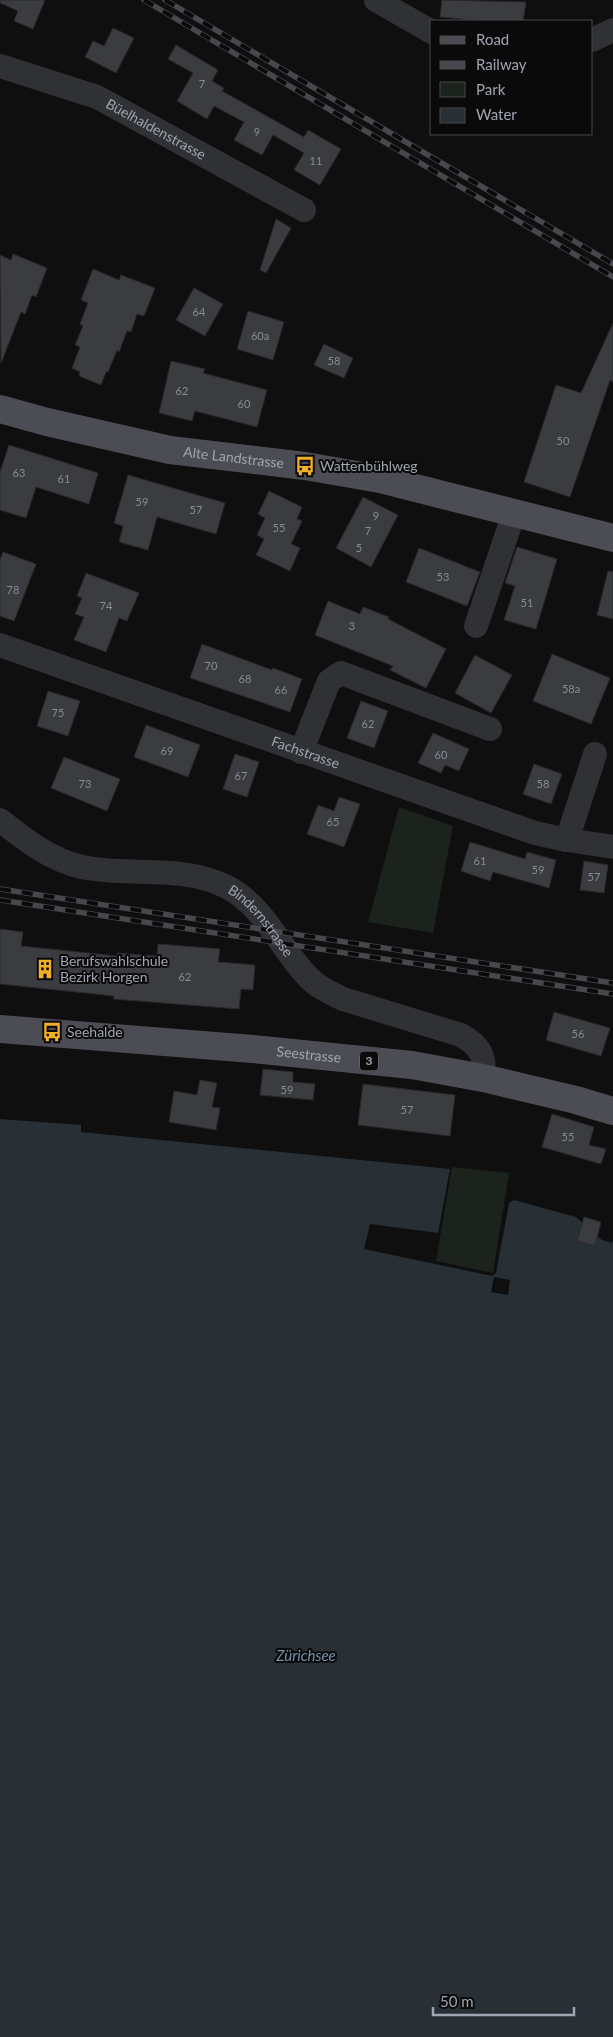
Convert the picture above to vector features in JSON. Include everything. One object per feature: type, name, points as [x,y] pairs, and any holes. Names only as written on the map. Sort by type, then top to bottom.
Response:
[{"type":"main road","name":"Alte Landstrasse","points":[[0,409],[47,422],[170,450],[306,466],[380,479],[613,538]]},
{"type":"main road","name":"Seestrasse","points":[[0,1029],[263,1050],[412,1066],[483,1078],[613,1111]]},
{"type":"street","points":[[376,0],[430,31]]},
{"type":"street","points":[[593,40],[613,30]]},
{"type":"street","name":"Büelhaldenstrasse","points":[[0,66],[97,97],[304,210]]},
{"type":"street","points":[[476,626],[514,513]]},
{"type":"street","name":"Fachstrasse","points":[[0,645],[534,833],[613,847]]},
{"type":"street","points":[[301,752],[329,681],[341,673],[490,729]]},
{"type":"street","points":[[567,840],[595,754]]},
{"type":"street","name":"Bindernstrasse","points":[[0,820],[41,851],[80,866],[101,870],[189,874],[228,888],[247,900],[266,920],[308,978],[343,999],[461,1035],[474,1042],[483,1057],[483,1078]]},
{"type":"green space","points":[[399,807],[453,826],[433,933],[368,922]]},
{"type":"green space","points":[[452,1167],[509,1173],[493,1273],[436,1261]]},
{"type":"water","name":"Zürichsee","points":[[0,1119],[81,1125],[81,1132],[450,1169],[438,1233],[370,1224],[364,1249],[492,1276],[496,1273],[509,1203],[514,1200],[576,1217],[602,1240],[612,1243],[613,1240],[613,2037],[0,2037]]},
{"type":"pier","points":[[494,1277],[510,1280],[508,1295],[491,1292]]},
{"type":"building","points":[[0,0],[45,0],[33,29],[14,21],[18,11],[0,3]]},
{"type":"building","points":[[442,0],[526,2],[523,20],[473,20],[440,17]]},
{"type":"building","points":[[113,28],[134,38],[116,73],[85,57],[93,41],[104,46]]},
{"type":"building","points":[[176,45],[218,70],[212,81],[224,88],[222,91],[304,137],[308,130],[341,149],[320,185],[294,170],[304,153],[273,135],[262,155],[234,140],[244,122],[214,106],[207,119],[177,101],[193,73],[168,59]]},
{"type":"building","points":[[276,219],[291,228],[266,273],[260,270]]},
{"type":"building","points":[[13,254],[47,268],[36,297],[32,295],[25,314],[21,312],[1,363],[0,255],[11,260]]},
{"type":"building","points":[[93,269],[119,280],[121,275],[155,288],[144,316],[137,314],[131,332],[127,331],[119,352],[117,350],[101,385],[79,376],[80,372],[72,368],[80,347],[75,345],[83,326],[80,324],[88,303],[81,300]]},
{"type":"building","points":[[194,288],[223,304],[205,336],[176,320]]},
{"type":"building","points":[[248,311],[284,322],[273,360],[237,349]]},
{"type":"building","points":[[613,323],[613,382],[610,380],[570,497],[524,482],[556,385],[581,393]]},
{"type":"building","points":[[324,344],[353,358],[344,378],[314,365]]},
{"type":"building","points":[[171,361],[205,369],[203,373],[267,390],[257,427],[195,411],[192,421],[159,413]]},
{"type":"building","points":[[9,445],[98,473],[89,504],[36,487],[26,518],[0,510],[0,472]]},
{"type":"building","points":[[128,475],[225,503],[216,534],[157,517],[148,550],[119,542],[123,526],[114,523]]},
{"type":"building","points":[[269,491],[302,507],[297,519],[302,521],[291,544],[300,548],[290,571],[256,555],[264,539],[257,535],[265,518],[258,514]]},
{"type":"building","points":[[363,497],[398,515],[371,567],[336,548]]},
{"type":"building","points":[[517,547],[557,559],[536,629],[504,620],[515,586],[505,583]]},
{"type":"building","points":[[419,548],[480,572],[467,606],[406,582]]},
{"type":"building","points":[[3,552],[36,564],[14,621],[0,616],[0,560]]},
{"type":"building","points":[[608,571],[613,572],[613,619],[597,615]]},
{"type":"building","points":[[86,573],[139,593],[127,621],[119,618],[106,652],[74,640],[84,617],[75,614],[82,598],[77,596]]},
{"type":"building","points":[[328,601],[360,614],[363,607],[389,617],[388,619],[446,649],[426,688],[390,670],[393,666],[315,635]]},
{"type":"building","points":[[202,644],[302,679],[290,712],[190,678]]},
{"type":"building","points":[[552,654],[610,678],[591,724],[533,701]]},
{"type":"building","points":[[475,655],[512,675],[491,713],[455,693]]},
{"type":"building","points":[[48,691],[80,701],[68,736],[37,726]]},
{"type":"building","points":[[361,701],[388,711],[374,748],[347,738]]},
{"type":"building","points":[[146,725],[200,745],[188,777],[134,757]]},
{"type":"building","points":[[433,733],[469,749],[459,771],[445,765],[441,773],[418,763]]},
{"type":"building","points":[[235,754],[259,762],[247,797],[223,789]]},
{"type":"building","points":[[64,757],[120,779],[107,811],[51,788]]},
{"type":"building","points":[[534,764],[562,774],[551,804],[523,794]]},
{"type":"building","points":[[339,797],[360,804],[344,847],[307,834],[318,805],[334,811]]},
{"type":"building","points":[[470,842],[525,859],[527,852],[556,860],[549,888],[493,872],[490,881],[461,871]]},
{"type":"building","points":[[584,861],[608,865],[604,893],[580,890]]},
{"type":"building","points":[[0,929],[23,932],[21,946],[117,956],[117,953],[157,956],[158,944],[220,949],[218,962],[255,965],[253,990],[241,989],[239,1009],[113,999],[114,996],[0,984]]},
{"type":"building","points":[[554,1012],[610,1028],[601,1056],[546,1040]]},
{"type":"building","points":[[263,1069],[293,1072],[293,1082],[315,1084],[313,1100],[260,1095]]},
{"type":"building","points":[[200,1080],[217,1083],[212,1107],[220,1108],[216,1130],[169,1122],[174,1091],[197,1095]]},
{"type":"building","points":[[363,1084],[455,1095],[450,1136],[358,1125]]},
{"type":"building","points":[[552,1114],[594,1127],[589,1145],[606,1149],[601,1164],[542,1147]]},
{"type":"building","points":[[584,1217],[601,1222],[595,1246],[577,1241]]},
{"type":"railway","points":[[144,0],[613,277]]},
{"type":"railway","points":[[165,0],[613,264]]},
{"type":"railway","points":[[0,889],[613,983]]},
{"type":"railway","points":[[0,900],[613,994]]},
{"type":"place","name":"Wattenbühlweg","points":[[305,466]]},
{"type":"place","name":"Berufswahlschule Bezirk Horgen","points":[[45,969]]},
{"type":"place","name":"Seehalde","points":[[52,1032]]}]
